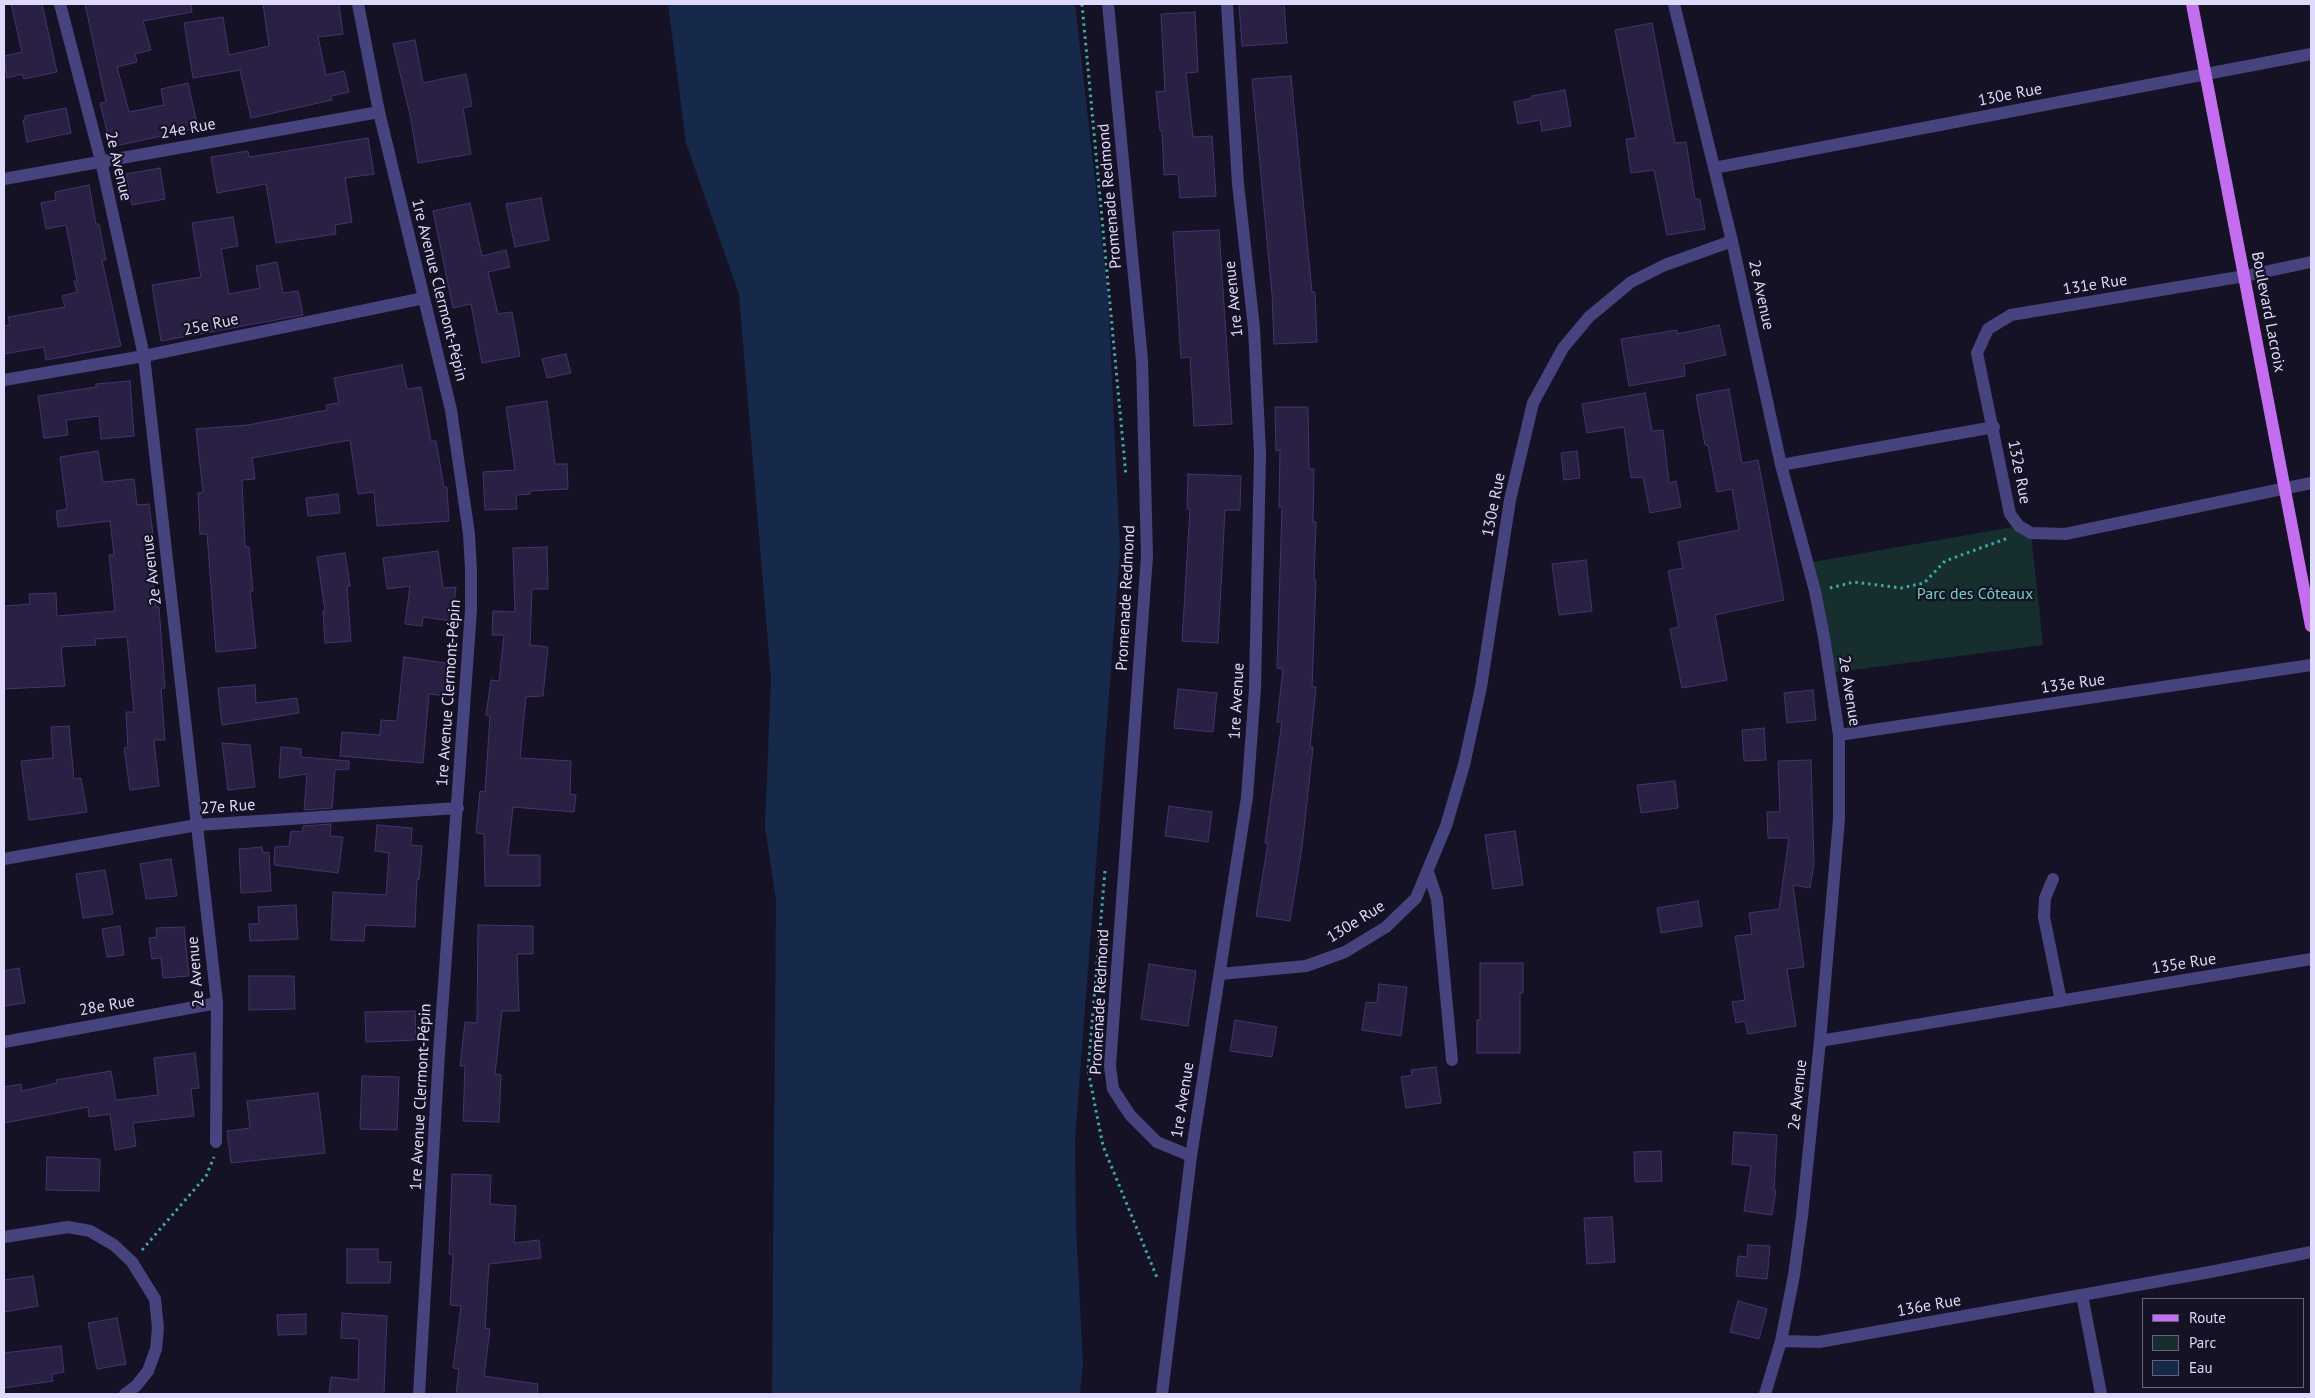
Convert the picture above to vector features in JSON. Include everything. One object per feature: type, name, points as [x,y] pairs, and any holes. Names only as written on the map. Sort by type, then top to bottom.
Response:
[{"type":"main road","name":"Boulevard Lacroix","points":[[2192,4],[2311,626]]},
{"type":"street","name":"2e Avenue","points":[[60,4],[101,161],[144,356],[217,1003],[216,1142]]},
{"type":"street","name":"1re Avenue Clermont-Pépin","points":[[358,4],[379,112],[451,410],[469,534],[471,610],[439,1053],[419,1394]]},
{"type":"street","name":"Promenade Redmond","points":[[1108,4],[1142,360],[1147,556],[1110,1066],[1113,1089],[1130,1115],[1157,1142],[1191,1156]]},
{"type":"street","name":"2e Avenue","points":[[1674,4],[1732,241],[1782,465],[1815,591],[1839,735],[1838,818],[1820,1041],[1802,1216],[1794,1276],[1781,1341],[1765,1394]]},
{"type":"street","name":"1re Avenue","points":[[1162,1394],[1191,1156],[1247,797],[1255,688],[1260,454],[1254,328],[1238,184],[1227,5]]},
{"type":"street","name":"130e Rue","points":[[1714,168],[2311,54]]},
{"type":"street","name":"24e Rue","points":[[4,179],[379,112]]},
{"type":"street","name":"130e Rue","points":[[1220,974],[1306,966],[1345,952],[1392,921],[1416,898],[1446,826],[1464,765],[1481,687],[1510,500],[1533,403],[1563,348],[1589,317],[1631,282],[1665,265],[1732,241]]},
{"type":"street","name":"131e Rue","points":[[1994,427],[1978,352],[1988,329],[1999,321],[2011,315],[2245,276],[2311,262]]},
{"type":"street","name":"25e Rue","points":[[4,380],[144,356],[424,298]]},
{"type":"street","name":"132e Rue","points":[[1782,465],[1994,427],[2010,514],[2019,526],[2025,529]]},
{"type":"street","points":[[2025,529],[2031,533],[2065,534],[2311,483]]},
{"type":"street","name":"133e Rue","points":[[1839,735],[2311,665]]},
{"type":"street","name":"27e Rue","points":[[4,859],[197,825],[458,808]]},
{"type":"street","points":[[1428,872],[1436,899],[1452,1060]]},
{"type":"street","points":[[2053,879],[2045,898],[2044,917],[2061,1001]]},
{"type":"street","name":"135e Rue","points":[[1820,1041],[2311,959]]},
{"type":"street","name":"28e Rue","points":[[4,1042],[217,1003]]},
{"type":"street","points":[[4,1237],[68,1227],[90,1231],[114,1245],[132,1262],[155,1299],[158,1328],[156,1349],[148,1370],[136,1386],[125,1394]]},
{"type":"street","name":"136e Rue","points":[[1781,1341],[1820,1342],[2311,1252]]},
{"type":"street","points":[[2082,1295],[2101,1394]]},
{"type":"path","points":[[1082,4],[1127,481]]},
{"type":"path","points":[[1815,591],[1854,582],[1901,588],[1924,583],[1945,561],[2001,542],[2025,529]]},
{"type":"path","points":[[1106,862],[1088,1070],[1103,1146],[1160,1285]]},
{"type":"path","points":[[132,1262],[206,1176],[213,1163],[216,1142]]},
{"type":"green space","name":"Parc des Côteaux","points":[[2019,526],[2031,533],[2043,645],[1830,673],[1807,563]]},
{"type":"water","points":[[668,4],[1075,4],[1108,295],[1120,552],[1075,1139],[1076,1225],[1083,1365],[1080,1394],[772,1394],[776,900],[765,827],[771,679],[739,294],[686,143]]},
{"type":"building","points":[[11,4],[42,4],[57,72],[24,79],[22,74],[7,78],[4,56],[22,52]]},
{"type":"building","points":[[85,4],[191,4],[192,12],[143,21],[151,50],[135,54],[137,62],[117,67],[129,112],[164,105],[161,89],[188,83],[198,128],[111,147],[100,103],[106,102]]},
{"type":"building","points":[[263,4],[339,4],[343,34],[318,37],[326,75],[344,71],[349,92],[331,96],[332,100],[251,118],[240,70],[193,78],[184,23],[223,17],[229,55],[269,46]]},
{"type":"building","points":[[1239,4],[1284,4],[1287,43],[1242,46]]},
{"type":"building","points":[[1195,12],[1198,72],[1186,73],[1193,137],[1212,136],[1216,196],[1180,198],[1178,174],[1164,175],[1162,131],[1160,131],[1156,92],[1165,91],[1161,14]]},
{"type":"building","points":[[1652,23],[1675,143],[1686,142],[1695,199],[1700,199],[1705,229],[1667,235],[1654,170],[1631,173],[1626,139],[1636,138],[1615,30]]},
{"type":"building","points":[[415,40],[423,83],[466,74],[472,106],[463,108],[471,154],[418,163],[411,119],[393,44]]},
{"type":"building","points":[[1291,76],[1312,292],[1315,292],[1317,342],[1274,344],[1272,294],[1252,79]]},
{"type":"building","points":[[1565,90],[1571,126],[1542,131],[1540,120],[1518,124],[1514,102],[1532,98],[1532,96]]},
{"type":"building","points":[[66,108],[71,133],[27,142],[23,120],[25,120],[25,116]]},
{"type":"building","points":[[368,138],[374,174],[345,178],[352,222],[335,225],[336,234],[276,243],[266,184],[217,193],[211,157],[248,151],[249,157]]},
{"type":"building","points":[[160,168],[165,199],[132,205],[126,174]]},
{"type":"building","points":[[89,185],[96,224],[99,224],[106,260],[102,260],[121,346],[46,360],[44,347],[4,354],[4,326],[10,325],[8,317],[65,307],[62,296],[77,292],[74,281],[77,281],[66,225],[46,229],[41,203],[56,200],[55,192]]},
{"type":"building","points":[[541,198],[549,240],[515,247],[506,204]]},
{"type":"building","points":[[470,203],[482,256],[506,250],[510,267],[488,272],[498,314],[512,312],[520,356],[482,363],[471,304],[453,308],[433,211]]},
{"type":"building","points":[[233,217],[238,246],[221,249],[229,294],[260,288],[256,266],[277,262],[283,293],[298,291],[303,315],[161,341],[152,285],[201,277],[192,223]]},
{"type":"building","points":[[1219,230],[1232,424],[1194,426],[1190,357],[1181,358],[1173,232]]},
{"type":"building","points":[[1719,325],[1726,355],[1684,364],[1685,376],[1629,386],[1621,339],[1677,330],[1677,334]]},
{"type":"building","points":[[566,354],[571,373],[547,378],[542,359]]},
{"type":"building","points":[[402,365],[407,389],[421,387],[431,441],[436,441],[444,487],[447,487],[449,521],[377,526],[374,492],[358,494],[350,440],[252,458],[255,479],[242,480],[245,547],[249,547],[253,591],[250,591],[256,648],[216,652],[207,534],[200,534],[198,493],[203,492],[196,429],[248,425],[327,410],[326,405],[339,403],[334,378]]},
{"type":"building","points":[[130,381],[134,436],[101,439],[99,416],[66,420],[68,435],[44,438],[38,396],[96,387],[96,384]]},
{"type":"building","points":[[1729,389],[1742,463],[1758,460],[1784,600],[1715,615],[1727,680],[1682,688],[1670,629],[1679,627],[1668,571],[1683,568],[1678,542],[1739,530],[1732,489],[1717,492],[1708,445],[1705,445],[1696,395]]},
{"type":"building","points":[[1645,393],[1652,431],[1663,430],[1669,483],[1676,481],[1681,507],[1650,513],[1643,477],[1631,478],[1624,427],[1587,433],[1582,404]]},
{"type":"building","points":[[547,401],[555,464],[567,464],[568,489],[530,491],[530,494],[516,495],[517,509],[485,510],[483,472],[515,470],[506,407]]},
{"type":"building","points":[[1275,407],[1308,407],[1309,469],[1314,469],[1313,522],[1316,522],[1312,686],[1316,687],[1310,747],[1313,747],[1302,847],[1290,921],[1256,916],[1268,843],[1265,843],[1282,722],[1277,722],[1283,669],[1277,668],[1282,507],[1279,507],[1280,450],[1276,451]]},
{"type":"building","points":[[98,451],[103,482],[134,479],[137,505],[149,504],[153,534],[147,535],[156,607],[159,607],[165,688],[161,689],[165,740],[154,740],[159,786],[130,790],[124,748],[128,747],[126,712],[134,712],[127,637],[95,639],[96,645],[61,647],[65,686],[4,689],[4,606],[30,604],[29,594],[56,593],[57,616],[115,611],[109,555],[114,555],[110,521],[58,527],[56,511],[67,509],[60,457]]},
{"type":"building","points":[[1577,451],[1580,478],[1564,480],[1561,453]]},
{"type":"building","points":[[1188,474],[1241,476],[1240,510],[1225,510],[1218,643],[1182,641],[1190,509],[1187,509]]},
{"type":"building","points":[[338,494],[340,513],[308,516],[306,498]]},
{"type":"building","points":[[547,547],[548,589],[532,589],[530,645],[548,647],[543,696],[526,697],[520,758],[571,761],[570,794],[576,795],[574,812],[513,807],[508,855],[540,855],[540,886],[485,886],[484,834],[476,833],[480,791],[485,792],[490,716],[486,715],[491,680],[499,681],[504,635],[492,635],[493,611],[515,612],[513,548]]},
{"type":"building","points":[[438,551],[443,588],[456,587],[452,621],[423,617],[422,626],[405,624],[410,586],[387,589],[383,558]]},
{"type":"building","points":[[345,553],[350,586],[347,586],[351,641],[325,643],[323,611],[325,611],[317,557]]},
{"type":"building","points":[[1586,560],[1592,611],[1559,615],[1552,564]]},
{"type":"building","points":[[404,657],[452,664],[449,696],[429,694],[423,763],[340,756],[342,732],[380,735],[381,720],[397,721]]},
{"type":"building","points":[[255,685],[256,703],[297,698],[299,713],[222,725],[218,688]]},
{"type":"building","points":[[1178,689],[1217,693],[1213,732],[1174,728]]},
{"type":"building","points":[[1813,690],[1816,720],[1787,723],[1784,693]]},
{"type":"building","points":[[69,726],[74,779],[81,778],[87,812],[29,820],[21,761],[53,758],[51,727]]},
{"type":"building","points":[[1764,728],[1766,760],[1744,761],[1742,730]]},
{"type":"building","points":[[222,743],[250,745],[255,787],[228,790]]},
{"type":"building","points":[[281,747],[301,749],[301,757],[349,761],[349,769],[335,770],[332,808],[304,810],[307,774],[279,778]]},
{"type":"building","points":[[1811,760],[1814,864],[1810,888],[1793,885],[1804,967],[1787,969],[1796,1026],[1748,1034],[1745,1021],[1736,1023],[1732,1002],[1745,1000],[1735,936],[1752,934],[1749,913],[1779,909],[1789,838],[1768,838],[1767,812],[1780,812],[1778,761]]},
{"type":"building","points":[[1675,781],[1678,808],[1641,813],[1637,785]]},
{"type":"building","points":[[1169,806],[1212,812],[1208,842],[1165,836]]},
{"type":"building","points":[[331,824],[330,836],[343,837],[338,873],[274,865],[275,847],[289,846],[291,831],[302,832],[303,826]]},
{"type":"building","points":[[377,825],[412,828],[411,845],[422,846],[419,880],[417,879],[415,927],[365,925],[364,941],[331,940],[333,892],[386,895],[389,853],[375,851]]},
{"type":"building","points":[[1515,831],[1523,885],[1493,889],[1485,835]]},
{"type":"building","points":[[262,847],[263,853],[269,852],[271,891],[241,893],[239,849]]},
{"type":"building","points":[[171,859],[177,896],[146,899],[140,864]]},
{"type":"building","points":[[105,870],[113,914],[83,918],[76,874]]},
{"type":"building","points":[[1698,901],[1702,926],[1661,933],[1657,908]]},
{"type":"building","points":[[296,905],[298,939],[250,941],[249,924],[259,924],[258,907]]},
{"type":"building","points":[[478,925],[533,926],[533,954],[517,954],[519,1011],[502,1011],[495,1074],[501,1075],[499,1122],[463,1121],[465,1066],[460,1066],[465,1022],[477,1023]]},
{"type":"building","points":[[120,926],[124,955],[107,957],[102,929]]},
{"type":"building","points":[[184,927],[189,976],[163,978],[161,958],[152,959],[149,938],[157,937],[156,928]]},
{"type":"building","points":[[1480,963],[1523,963],[1523,993],[1520,993],[1520,1053],[1477,1053],[1477,1020],[1480,1020]]},
{"type":"building","points":[[1149,964],[1196,971],[1188,1026],[1141,1019]]},
{"type":"building","points":[[19,968],[25,1003],[4,1006],[4,971]]},
{"type":"building","points":[[249,976],[294,976],[295,1009],[249,1010]]},
{"type":"building","points":[[1379,984],[1407,987],[1401,1036],[1362,1030],[1366,1002],[1377,1003]]},
{"type":"building","points":[[415,1011],[416,1040],[366,1042],[365,1012]]},
{"type":"building","points":[[1235,1020],[1277,1027],[1272,1057],[1230,1051]]},
{"type":"building","points":[[195,1053],[199,1088],[191,1089],[194,1116],[133,1123],[136,1146],[115,1150],[110,1114],[89,1117],[88,1107],[4,1123],[4,1087],[21,1084],[22,1091],[57,1083],[56,1080],[111,1071],[116,1100],[158,1095],[154,1058]]},
{"type":"building","points":[[1436,1067],[1441,1103],[1406,1108],[1401,1077],[1412,1075],[1411,1070]]},
{"type":"building","points":[[362,1076],[399,1077],[397,1130],[360,1129]]},
{"type":"building","points":[[318,1093],[325,1153],[231,1163],[227,1131],[250,1128],[247,1101]]},
{"type":"building","points":[[1734,1132],[1777,1135],[1774,1190],[1776,1190],[1772,1215],[1744,1211],[1751,1166],[1732,1164]]},
{"type":"building","points":[[1661,1151],[1662,1181],[1635,1182],[1634,1152]]},
{"type":"building","points":[[47,1157],[100,1159],[99,1191],[46,1190]]},
{"type":"building","points":[[452,1174],[491,1175],[490,1204],[516,1206],[514,1243],[539,1240],[541,1258],[489,1264],[485,1328],[490,1329],[484,1376],[538,1384],[537,1394],[456,1394],[459,1369],[453,1368],[461,1306],[450,1305],[453,1255],[449,1254]]},
{"type":"building","points":[[1612,1217],[1615,1262],[1587,1264],[1584,1218]]},
{"type":"building","points":[[1748,1245],[1770,1246],[1767,1279],[1736,1276],[1738,1256],[1747,1257]]},
{"type":"building","points":[[347,1249],[378,1249],[378,1262],[391,1262],[390,1283],[347,1283]]},
{"type":"building","points":[[33,1276],[38,1306],[4,1312],[4,1280]]},
{"type":"building","points":[[1738,1301],[1767,1309],[1759,1339],[1730,1332]]},
{"type":"building","points":[[342,1313],[387,1316],[384,1394],[329,1394],[331,1377],[358,1380],[359,1339],[341,1338]]},
{"type":"building","points":[[306,1314],[306,1334],[278,1335],[277,1315]]},
{"type":"building","points":[[117,1318],[126,1364],[97,1369],[88,1323]]},
{"type":"building","points":[[61,1346],[64,1372],[52,1374],[53,1381],[4,1388],[4,1353]]}]
